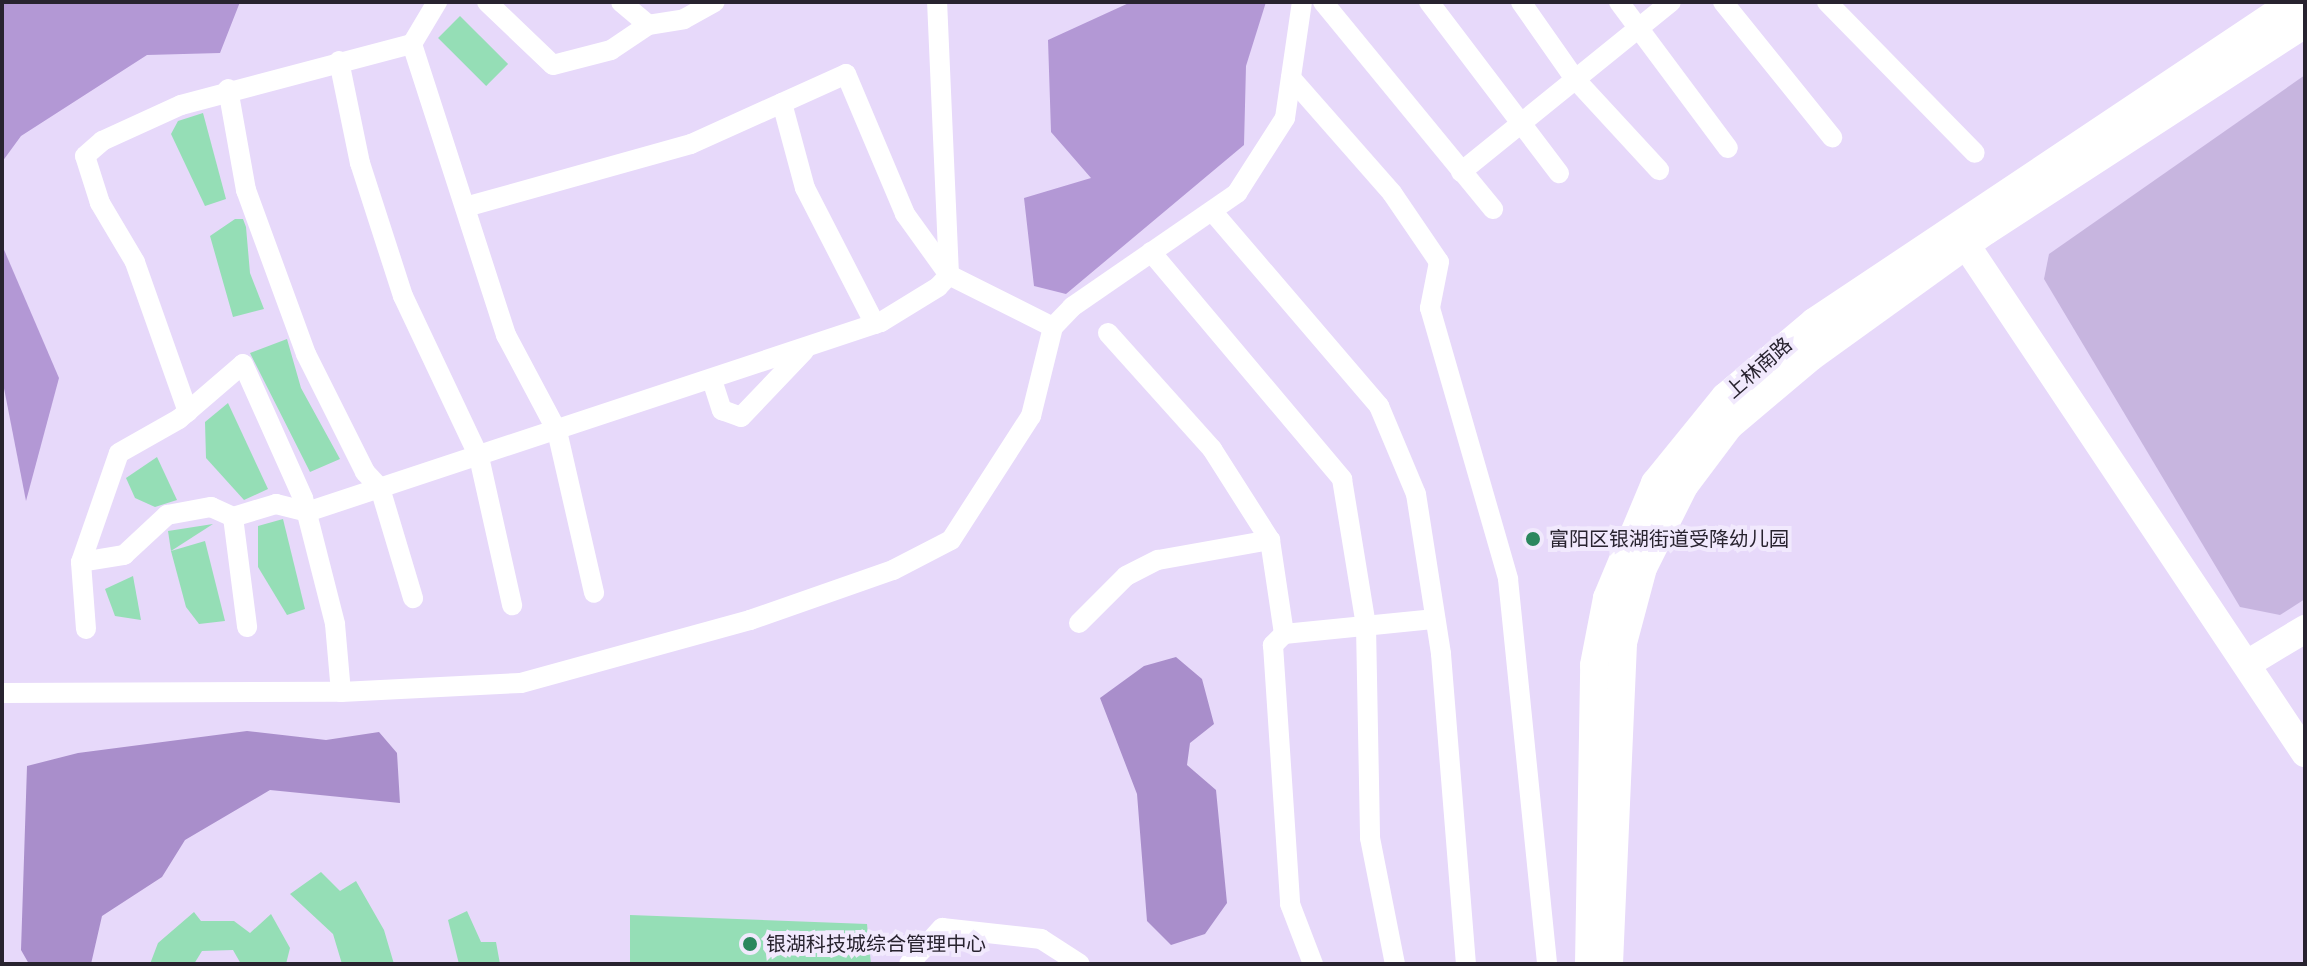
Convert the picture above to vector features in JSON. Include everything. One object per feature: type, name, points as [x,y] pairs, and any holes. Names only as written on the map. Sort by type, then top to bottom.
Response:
[{"type":"street","points":[[188,412],[135,262],[100,203],[85,156],[142,123],[228,89],[412,44],[437,2]]},
{"type":"street","points":[[487,2],[553,65],[611,50],[648,25],[684,19],[715,2]]},
{"type":"street","points":[[621,2],[648,25]]},
{"type":"street","points":[[937,2],[949,275]]},
{"type":"street","points":[[2,693],[341,692],[521,683],[750,620],[893,570],[951,540],[1031,416],[1053,327],[1151,252],[1237,193],[1285,118],[1302,2]]},
{"type":"street","points":[[1323,2],[1493,209]]},
{"type":"street","points":[[1429,2],[1559,173]]},
{"type":"street","points":[[1521,2],[1575,79],[1659,170]]},
{"type":"street","points":[[1619,2],[1728,148]]},
{"type":"street","points":[[1461,172],[1671,2]]},
{"type":"street","points":[[1723,2],[1832,137]]},
{"type":"street","points":[[1827,2],[1975,153]]},
{"type":"street","name":"上林南路","points":[[1589,964],[1594,665],[1607,598],[1655,483],[1725,397],[1814,322],[2293,2]]},
{"type":"street","name":"上林南路","points":[[1609,964],[1615,729],[1623,643],[1643,568],[1684,486],[1729,426],[1966,245],[2305,24]]},
{"type":"street","points":[[412,44],[469,206],[506,335],[557,431],[594,593]]},
{"type":"street","points":[[339,61],[360,163],[403,296],[479,457],[512,605]]},
{"type":"street","points":[[469,206],[691,144],[846,74],[905,214],[949,275],[1053,327]]},
{"type":"street","points":[[1291,78],[1392,193],[1439,262],[1430,308],[1508,579],[1547,964]]},
{"type":"street","points":[[228,89],[246,190],[306,354],[365,472],[380,488],[413,598]]},
{"type":"street","points":[[782,103],[805,188],[875,324]]},
{"type":"street","points":[[1212,211],[1379,406],[1416,494],[1435,619],[1466,964]]},
{"type":"street","points":[[1966,245],[2305,753]]},
{"type":"street","points":[[1151,252],[1342,479],[1366,626],[1370,838],[1395,964]]},
{"type":"street","points":[[81,562],[124,555],[167,515],[211,507],[233,517],[276,504],[307,512],[712,380],[875,324],[949,275]]},
{"type":"street","points":[[1108,333],[1212,449],[1270,540],[1284,634]]},
{"type":"street","points":[[712,380],[722,410],[741,417],[806,348]]},
{"type":"street","points":[[86,629],[81,562],[119,453],[188,412],[243,364],[307,512],[335,624],[341,692]]},
{"type":"street","points":[[233,517],[247,627]]},
{"type":"street","points":[[1079,623],[1126,576],[1158,560],[1270,540]]},
{"type":"street","points":[[1313,964],[1290,904],[1273,645],[1284,634],[1435,619]]},
{"type":"street","points":[[2247,664],[2305,629]]},
{"type":"street","points":[[909,964],[942,928],[1041,939],[1080,964]]},
{"type":"shaded area","points":[[2,2],[240,2],[220,53],[147,55],[21,136],[2,162]]},
{"type":"shaded area","points":[[1131,2],[1266,2],[1246,66],[1244,145],[1066,294],[1034,286],[1024,198],[1091,178],[1051,132],[1048,40]]},
{"type":"shaded area","points":[[2305,75],[2305,599],[2280,615],[2240,607],[2044,279],[2049,254]]},
{"type":"shaded area","points":[[2,245],[59,378],[26,501],[2,378]]},
{"type":"shaded area","points":[[1176,657],[1202,679],[1214,724],[1190,743],[1187,765],[1216,790],[1227,903],[1205,934],[1171,945],[1147,921],[1137,794],[1100,698],[1144,666]]},
{"type":"shaded area","points":[[247,731],[326,740],[379,732],[397,753],[400,803],[270,790],[185,840],[162,877],[102,916],[91,964],[29,964],[21,950],[27,766],[78,753]]},
{"type":"building","points":[[460,16],[508,64],[486,86],[438,38]]},
{"type":"building","points":[[203,113],[226,199],[205,206],[171,134],[178,121]]},
{"type":"building","points":[[235,219],[243,219],[246,227],[250,273],[264,309],[233,317],[210,236]]},
{"type":"building","points":[[287,339],[301,388],[340,459],[310,472],[250,353]]},
{"type":"building","points":[[228,403],[268,489],[244,500],[206,458],[205,422]]},
{"type":"building","points":[[157,457],[177,500],[155,507],[135,498],[126,478]]},
{"type":"building","points":[[283,519],[305,609],[287,615],[258,567],[258,526]]},
{"type":"building","points":[[213,524],[171,551],[168,531]]},
{"type":"building","points":[[205,541],[225,621],[199,624],[186,607],[171,551]]},
{"type":"building","points":[[133,576],[141,620],[115,616],[105,589]]},
{"type":"building","points":[[321,872],[340,891],[356,881],[384,930],[394,964],[342,964],[333,934],[290,894]]},
{"type":"building","points":[[467,911],[481,942],[496,942],[500,964],[459,964],[448,920]]},
{"type":"building","points":[[194,912],[201,921],[234,921],[250,933],[271,914],[290,948],[286,964],[241,964],[233,950],[202,951],[194,964],[150,964],[158,943]]},
{"type":"building","name":"银湖科技城综合管理中心","points":[[630,915],[867,924],[871,964],[630,964]]},
{"type":"place","name":"富阳区银湖街道受降幼儿园","points":[[1533,539]]},
{"type":"place","name":"银湖科技城综合管理中心","points":[[750,944]]}]
